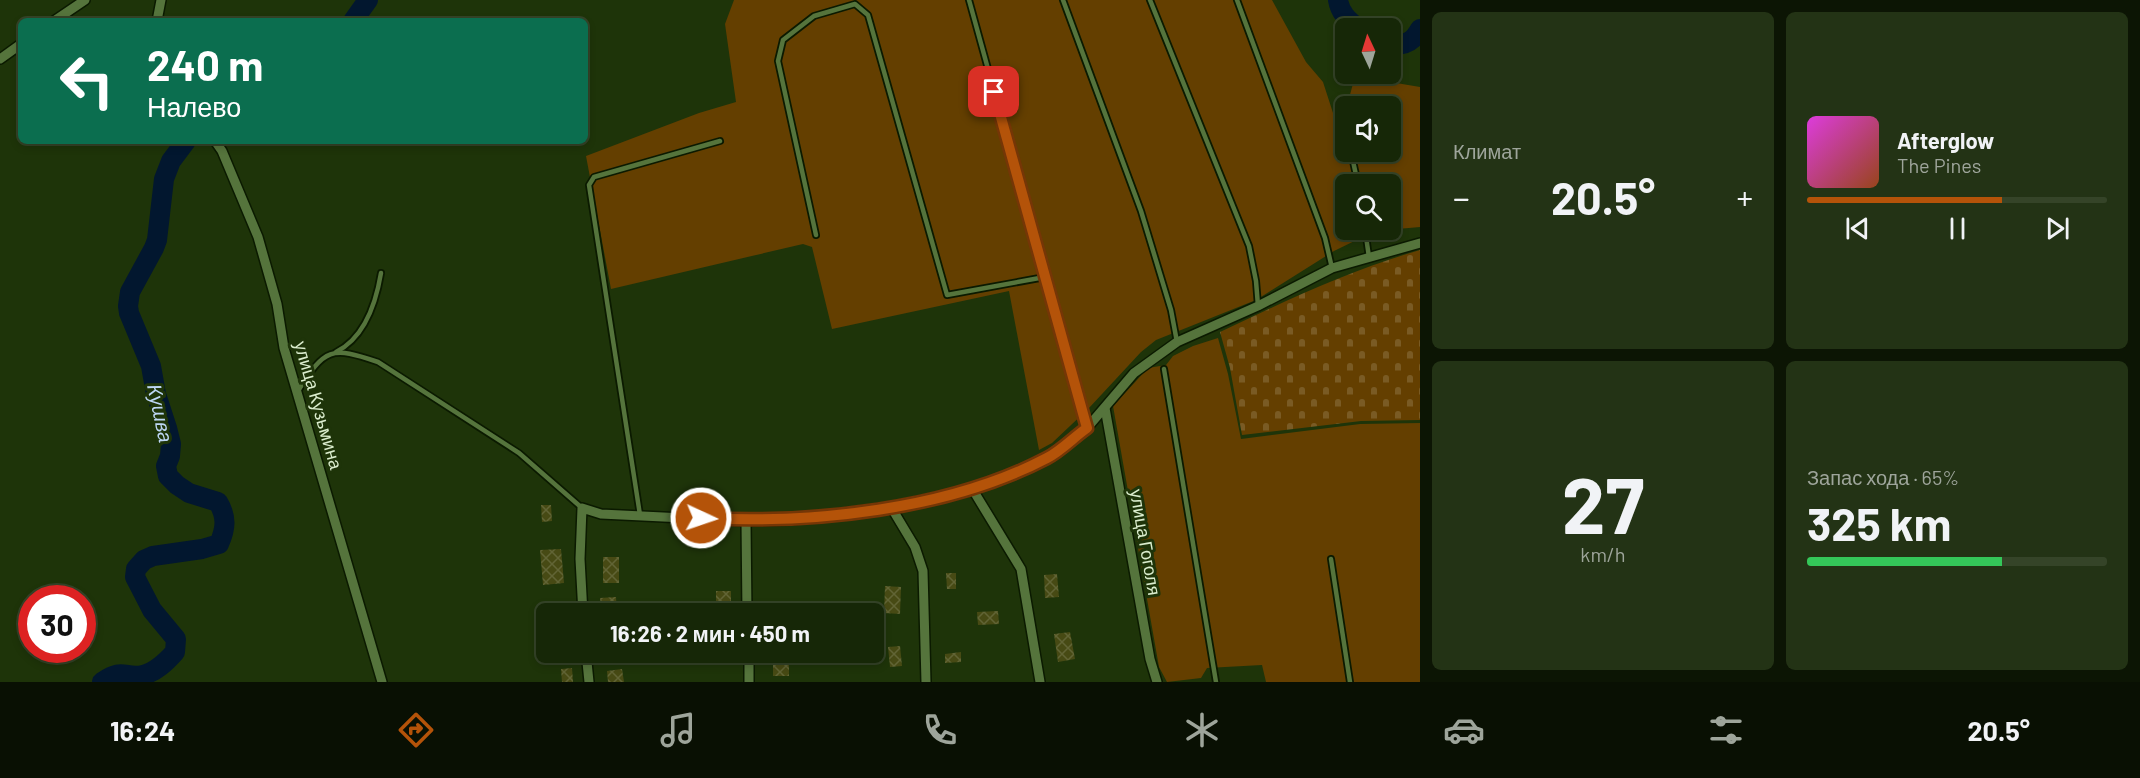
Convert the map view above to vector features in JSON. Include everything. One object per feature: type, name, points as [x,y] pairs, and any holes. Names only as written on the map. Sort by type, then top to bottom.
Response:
[{"type":"street","points":[[58,18],[85,0]]},
{"type":"street","points":[[158,18],[161,0]]},
{"type":"street","points":[[0,58],[18,46]]},
{"type":"street","name":"улица Кузьмина","points":[[217,144],[258,237],[277,304],[284,348],[382,682]]},
{"type":"street","points":[[582,603],[580,559],[582,508],[601,514],[791,520],[891,507],[973,490],[1049,458],[1087,428],[1134,373],[1177,342],[1258,306],[1332,268],[1420,243]]},
{"type":"street","name":"улица Гоголя","points":[[1105,408],[1150,659],[1157,682]]},
{"type":"street","points":[[973,490],[1021,569],[1040,682]]},
{"type":"street","points":[[891,507],[915,547],[923,571],[926,682]]},
{"type":"street","points":[[746,520],[747,603]]},
{"type":"street","points":[[587,663],[589,682]]},
{"type":"street","points":[[748,682],[749,663]]},
{"type":"lane","points":[[969,0],[1087,428]]},
{"type":"lane","points":[[1064,0],[1141,211],[1171,310],[1177,342]]},
{"type":"lane","points":[[1150,0],[1249,246],[1258,306]]},
{"type":"lane","points":[[1237,0],[1325,238],[1332,268]]},
{"type":"lane","points":[[816,235],[778,61],[783,39],[813,16],[855,4],[868,15],[947,295],[1045,277]]},
{"type":"lane","points":[[640,515],[590,185],[594,177],[720,141]]},
{"type":"lane","points":[[1366,240],[1369,257]]},
{"type":"lane","points":[[298,391],[317,362],[348,346],[360,330],[377,298],[381,273]]},
{"type":"lane","points":[[336,352],[354,354],[378,362],[519,453],[582,508]]},
{"type":"lane","points":[[1164,369],[1216,682]]},
{"type":"lane","points":[[1331,559],[1350,682]]},
{"type":"green space","points":[[734,0],[1272,0],[1306,62],[1323,82],[1335,115],[1335,162],[1401,162],[1401,96],[1350,96],[1353,84],[1401,84],[1420,87],[1420,227],[1401,229],[1401,174],[1335,174],[1335,240],[1357,240],[1334,251],[1256,300],[1156,340],[1141,352],[1089,408],[1052,443],[1039,450],[1009,291],[832,329],[812,247],[803,244],[611,289],[586,156],[699,113],[736,102],[725,24]]},
{"type":"green space","points":[[1420,250],[1420,420],[1361,421],[1242,435],[1230,368],[1220,332],[1343,277]]},
{"type":"green space","points":[[1218,338],[1241,439],[1360,424],[1420,423],[1420,682],[1266,682],[1262,665],[1207,668],[1201,678],[1167,682],[1159,667],[1113,406],[1148,368],[1166,365],[1173,356],[1193,346]]},
{"type":"building","points":[[541,505],[551,505],[552,521],[542,522]]},
{"type":"building","points":[[561,549],[564,583],[543,585],[540,550]]},
{"type":"building","points":[[603,557],[619,557],[619,583],[603,583]]},
{"type":"building","points":[[946,573],[956,573],[956,589],[947,589]]},
{"type":"building","points":[[1057,574],[1059,597],[1045,598],[1044,575]]},
{"type":"building","points":[[885,586],[901,587],[900,614],[884,613]]},
{"type":"building","points":[[716,591],[731,591],[731,603],[716,603]]},
{"type":"building","points":[[616,597],[616,603],[601,603],[600,598]]},
{"type":"building","points":[[998,611],[999,624],[978,625],[977,612]]},
{"type":"building","points":[[1070,632],[1075,659],[1058,662],[1054,634]]},
{"type":"building","points":[[900,646],[902,666],[890,667],[888,647]]},
{"type":"building","points":[[961,652],[961,662],[945,663],[945,654]]},
{"type":"building","points":[[773,663],[789,663],[789,676],[773,676]]},
{"type":"building","points":[[572,668],[573,682],[562,682],[561,669]]},
{"type":"building","points":[[622,669],[624,682],[608,682],[607,671]]},
{"type":"waterway","name":"Кушва","points":[[355,18],[368,0]]},
{"type":"waterway","name":"Кушва","points":[[1338,0],[1347,18]]},
{"type":"waterway","name":"Кушва","points":[[1401,45],[1415,37],[1420,29]]},
{"type":"waterway","name":"Кушва","points":[[102,682],[120,674],[137,676],[148,674],[175,652],[176,639],[152,610],[135,577],[136,569],[144,560],[153,556],[202,549],[219,544],[224,528],[223,513],[218,502],[189,493],[168,476],[166,466],[171,444],[156,394],[151,366],[128,306],[130,292],[157,240],[164,179],[171,161],[184,144]]},
{"type":"route","points":[[701,518],[791,520],[891,507],[943,497],[973,490],[1049,458],[1087,428],[994,92]]}]
